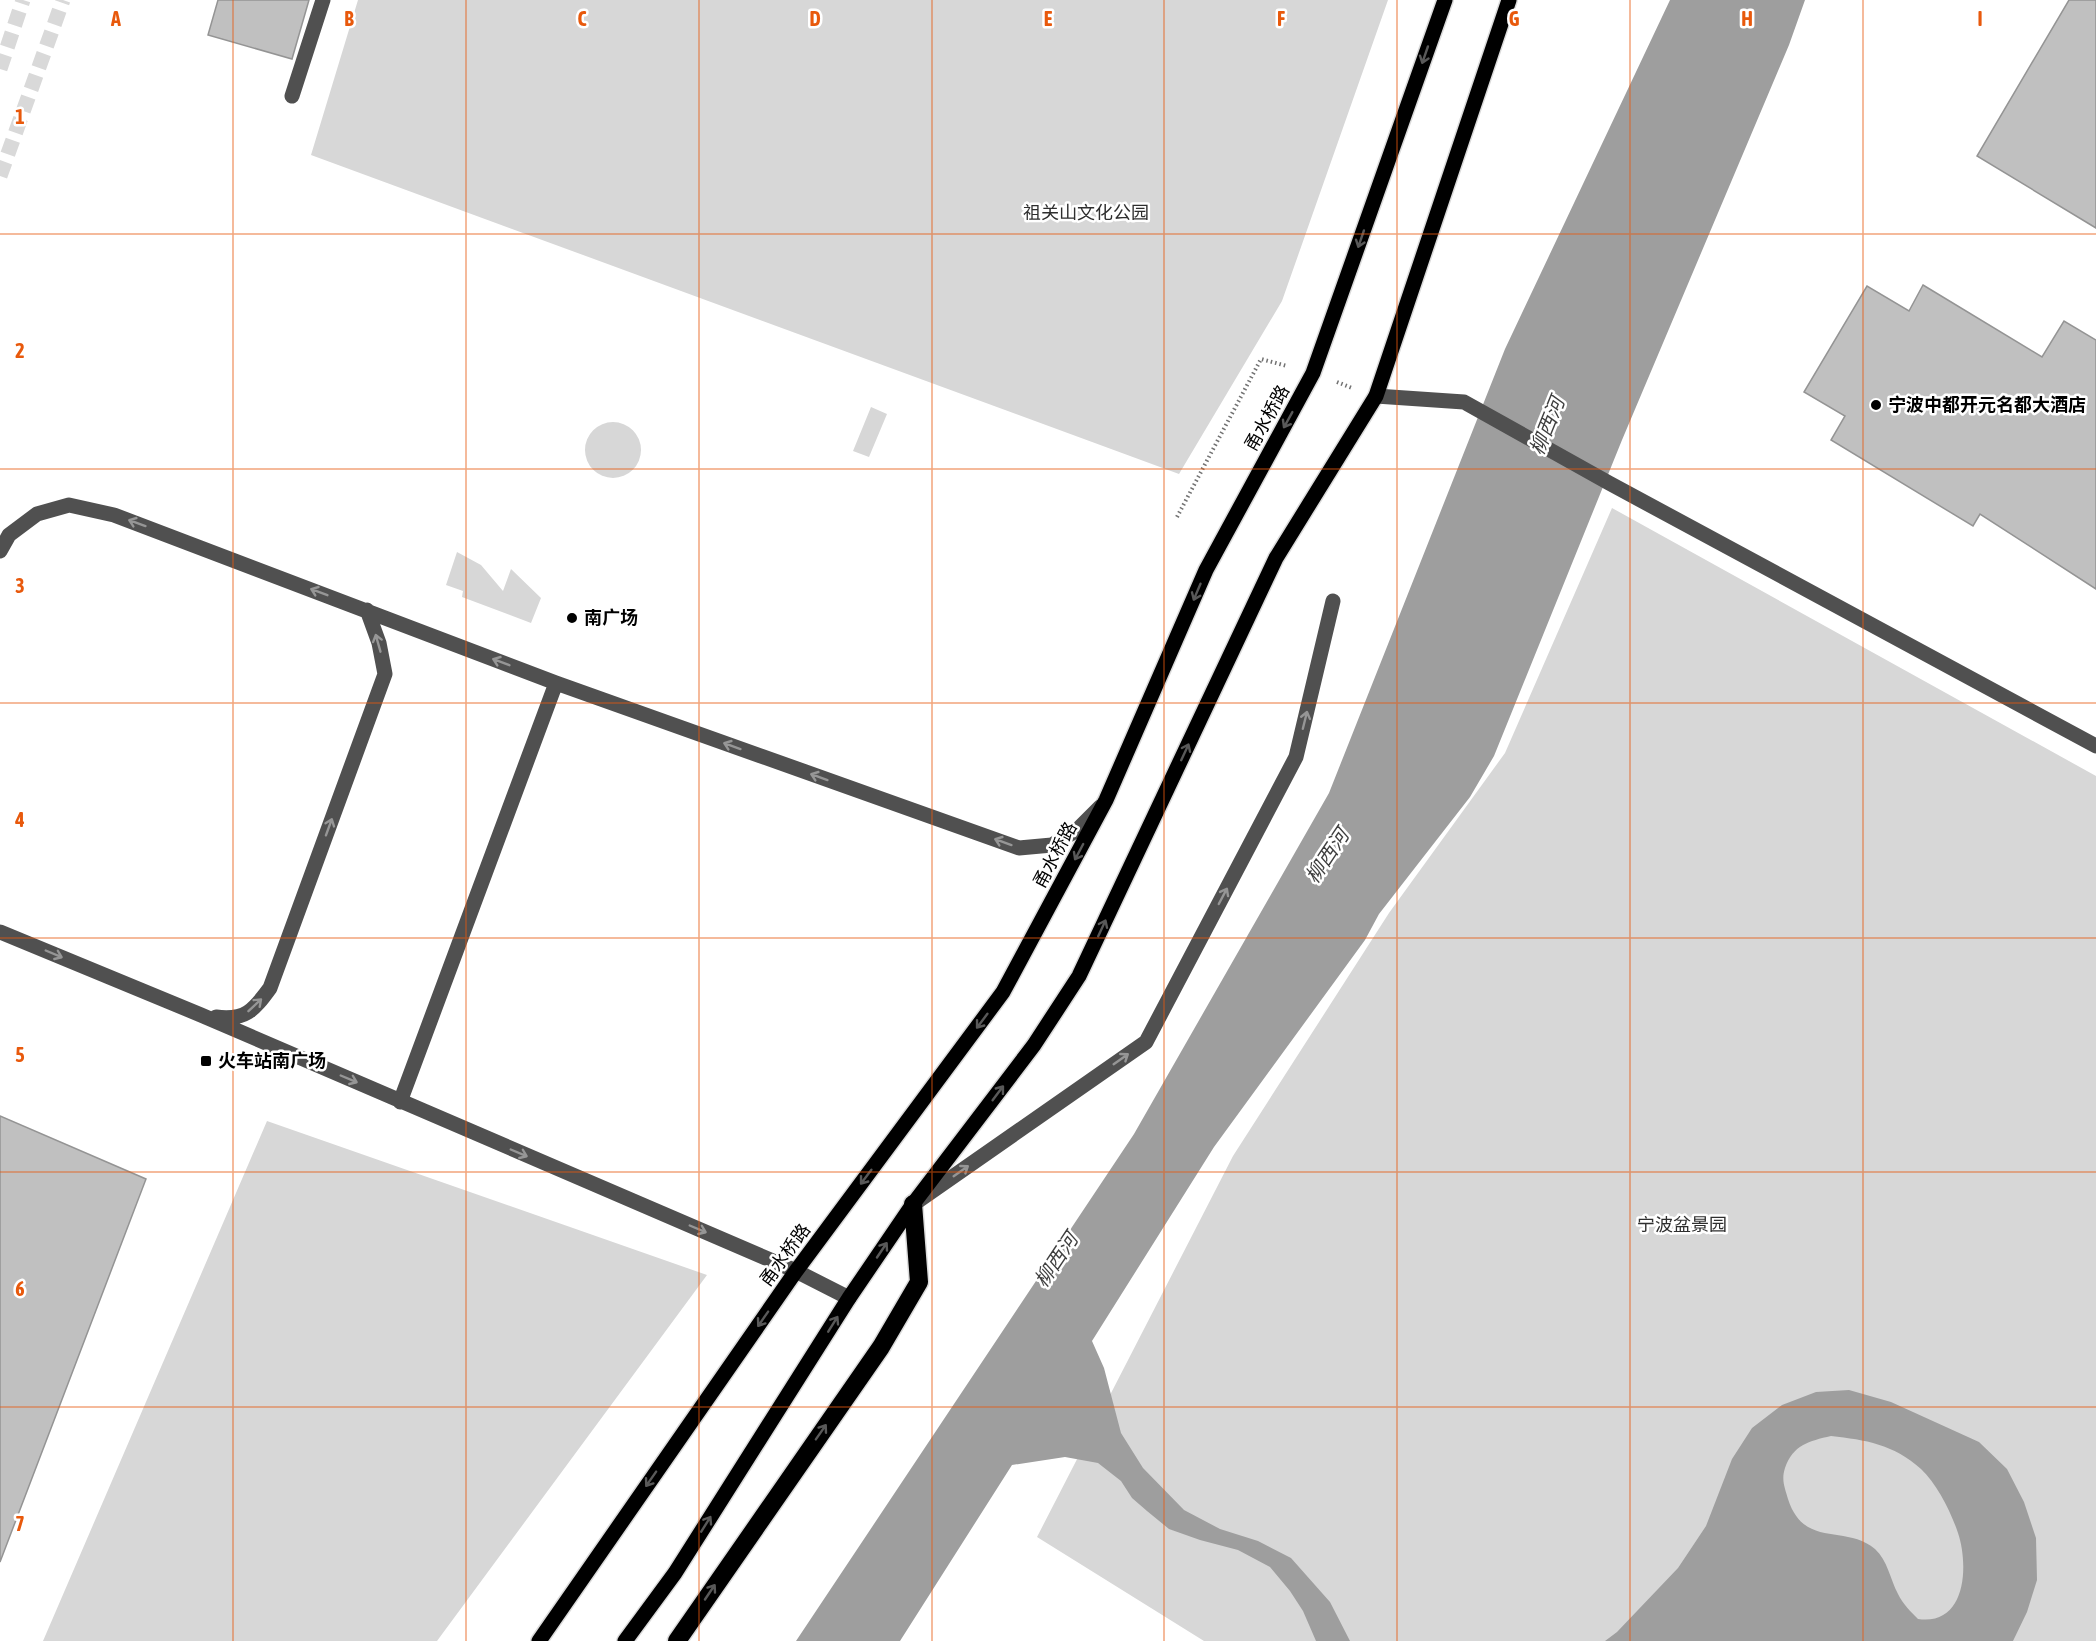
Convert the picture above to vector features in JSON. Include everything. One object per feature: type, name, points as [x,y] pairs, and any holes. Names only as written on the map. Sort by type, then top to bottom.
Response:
[{"type":"highway","points":[[677,1641],[881,1347],[919,1281],[913,1204]]},
{"type":"main road","name":"甬水桥路","points":[[539,1641],[796,1271],[1003,992],[1106,800],[1206,570],[1313,373],[1445,0]]},
{"type":"main road","points":[[625,1641],[675,1573],[849,1298],[913,1204],[1034,1045],[1079,976],[1276,558],[1376,396],[1509,0]]},
{"type":"street","points":[[292,96],[323,0]]},
{"type":"street","points":[[1376,396],[1464,402],[2096,747]]},
{"type":"street","points":[[0,550],[9,535],[37,514],[69,504],[114,515],[556,683],[1019,848],[1052,845],[1077,830],[1106,800]]},
{"type":"street","points":[[913,1204],[1146,1042],[1296,757],[1334,601]]},
{"type":"street","points":[[201,1015],[231,1019],[254,1010],[270,988],[385,674],[380,643],[367,610]]},
{"type":"street","points":[[400,1102],[556,683]]},
{"type":"street","points":[[0,932],[201,1015],[796,1271],[849,1298]]},
{"type":"green space","name":"祖关山文化公园","points":[[358,0],[1388,0],[1282,301],[1179,474],[311,155]]},
{"type":"green space","points":[[871,407],[887,414],[869,457],[853,451]]},
{"type":"green space","points":[[608,422],[618,422],[633,430],[639,439],[641,450],[639,461],[633,470],[618,478],[608,478],[597,473],[590,466],[585,455],[585,445],[590,434],[597,427]]},
{"type":"green space","name":"宁波盆景园","points":[[1612,508],[2096,776],[2096,1641],[1204,1641],[1037,1537],[1233,1156],[1389,913],[1505,753]]},
{"type":"green space","points":[[457,552],[481,565],[503,591],[511,569],[541,598],[531,623],[462,597],[463,591],[446,585]]},
{"type":"green space","points":[[267,1121],[707,1275],[437,1641],[43,1641]]},
{"type":"water","name":"柳西河","points":[[1670,0],[1805,0],[1789,45],[1622,440],[1494,756],[1470,797],[1379,914],[1365,940],[1214,1147],[1092,1341],[1104,1368],[1121,1433],[1143,1468],[1184,1510],[1220,1529],[1258,1541],[1291,1558],[1330,1602],[1350,1641],[1316,1641],[1303,1611],[1270,1567],[1238,1550],[1169,1529],[1132,1498],[1121,1481],[1098,1463],[1065,1457],[1012,1465],[900,1641],[796,1641],[1134,1134],[1329,793],[1505,349]]},
{"type":"water","points":[[1849,1390],[1891,1402],[1979,1442],[2007,1469],[2024,1502],[2036,1538],[2037,1580],[2027,1612],[2013,1641],[1605,1641],[1617,1632],[1678,1568],[1706,1526],[1732,1459],[1752,1428],[1782,1405],[1816,1392]],"holes":[[[1831,1436],[1867,1442],[1889,1449],[1911,1461],[1933,1482],[1952,1516],[1963,1561],[1960,1591],[1955,1604],[1946,1613],[1934,1619],[1918,1619],[1900,1598],[1886,1565],[1875,1549],[1864,1542],[1815,1530],[1804,1524],[1795,1514],[1783,1480],[1788,1460],[1803,1445]]]},
{"type":"building","points":[[218,0],[309,0],[292,59],[208,35]]},
{"type":"building","points":[[2069,0],[2096,0],[2096,228],[1977,156]]},
{"type":"building","points":[[1923,285],[2042,357],[2064,321],[2096,340],[2096,589],[1980,514],[1973,526],[1831,440],[1845,416],[1804,392],[1867,286],[1909,311]]},
{"type":"building","points":[[0,1116],[146,1179],[0,1562]]},
{"type":"tunnel","points":[[0,69],[23,0]]},
{"type":"tunnel","points":[[0,176],[63,0]]},
{"type":"place","name":"宁波中都开元名都大酒店","points":[[1876,405]]},
{"type":"place","name":"南广场","points":[[572,618]]},
{"type":"place","name":"火车站南广场","points":[[206,1061]]}]
